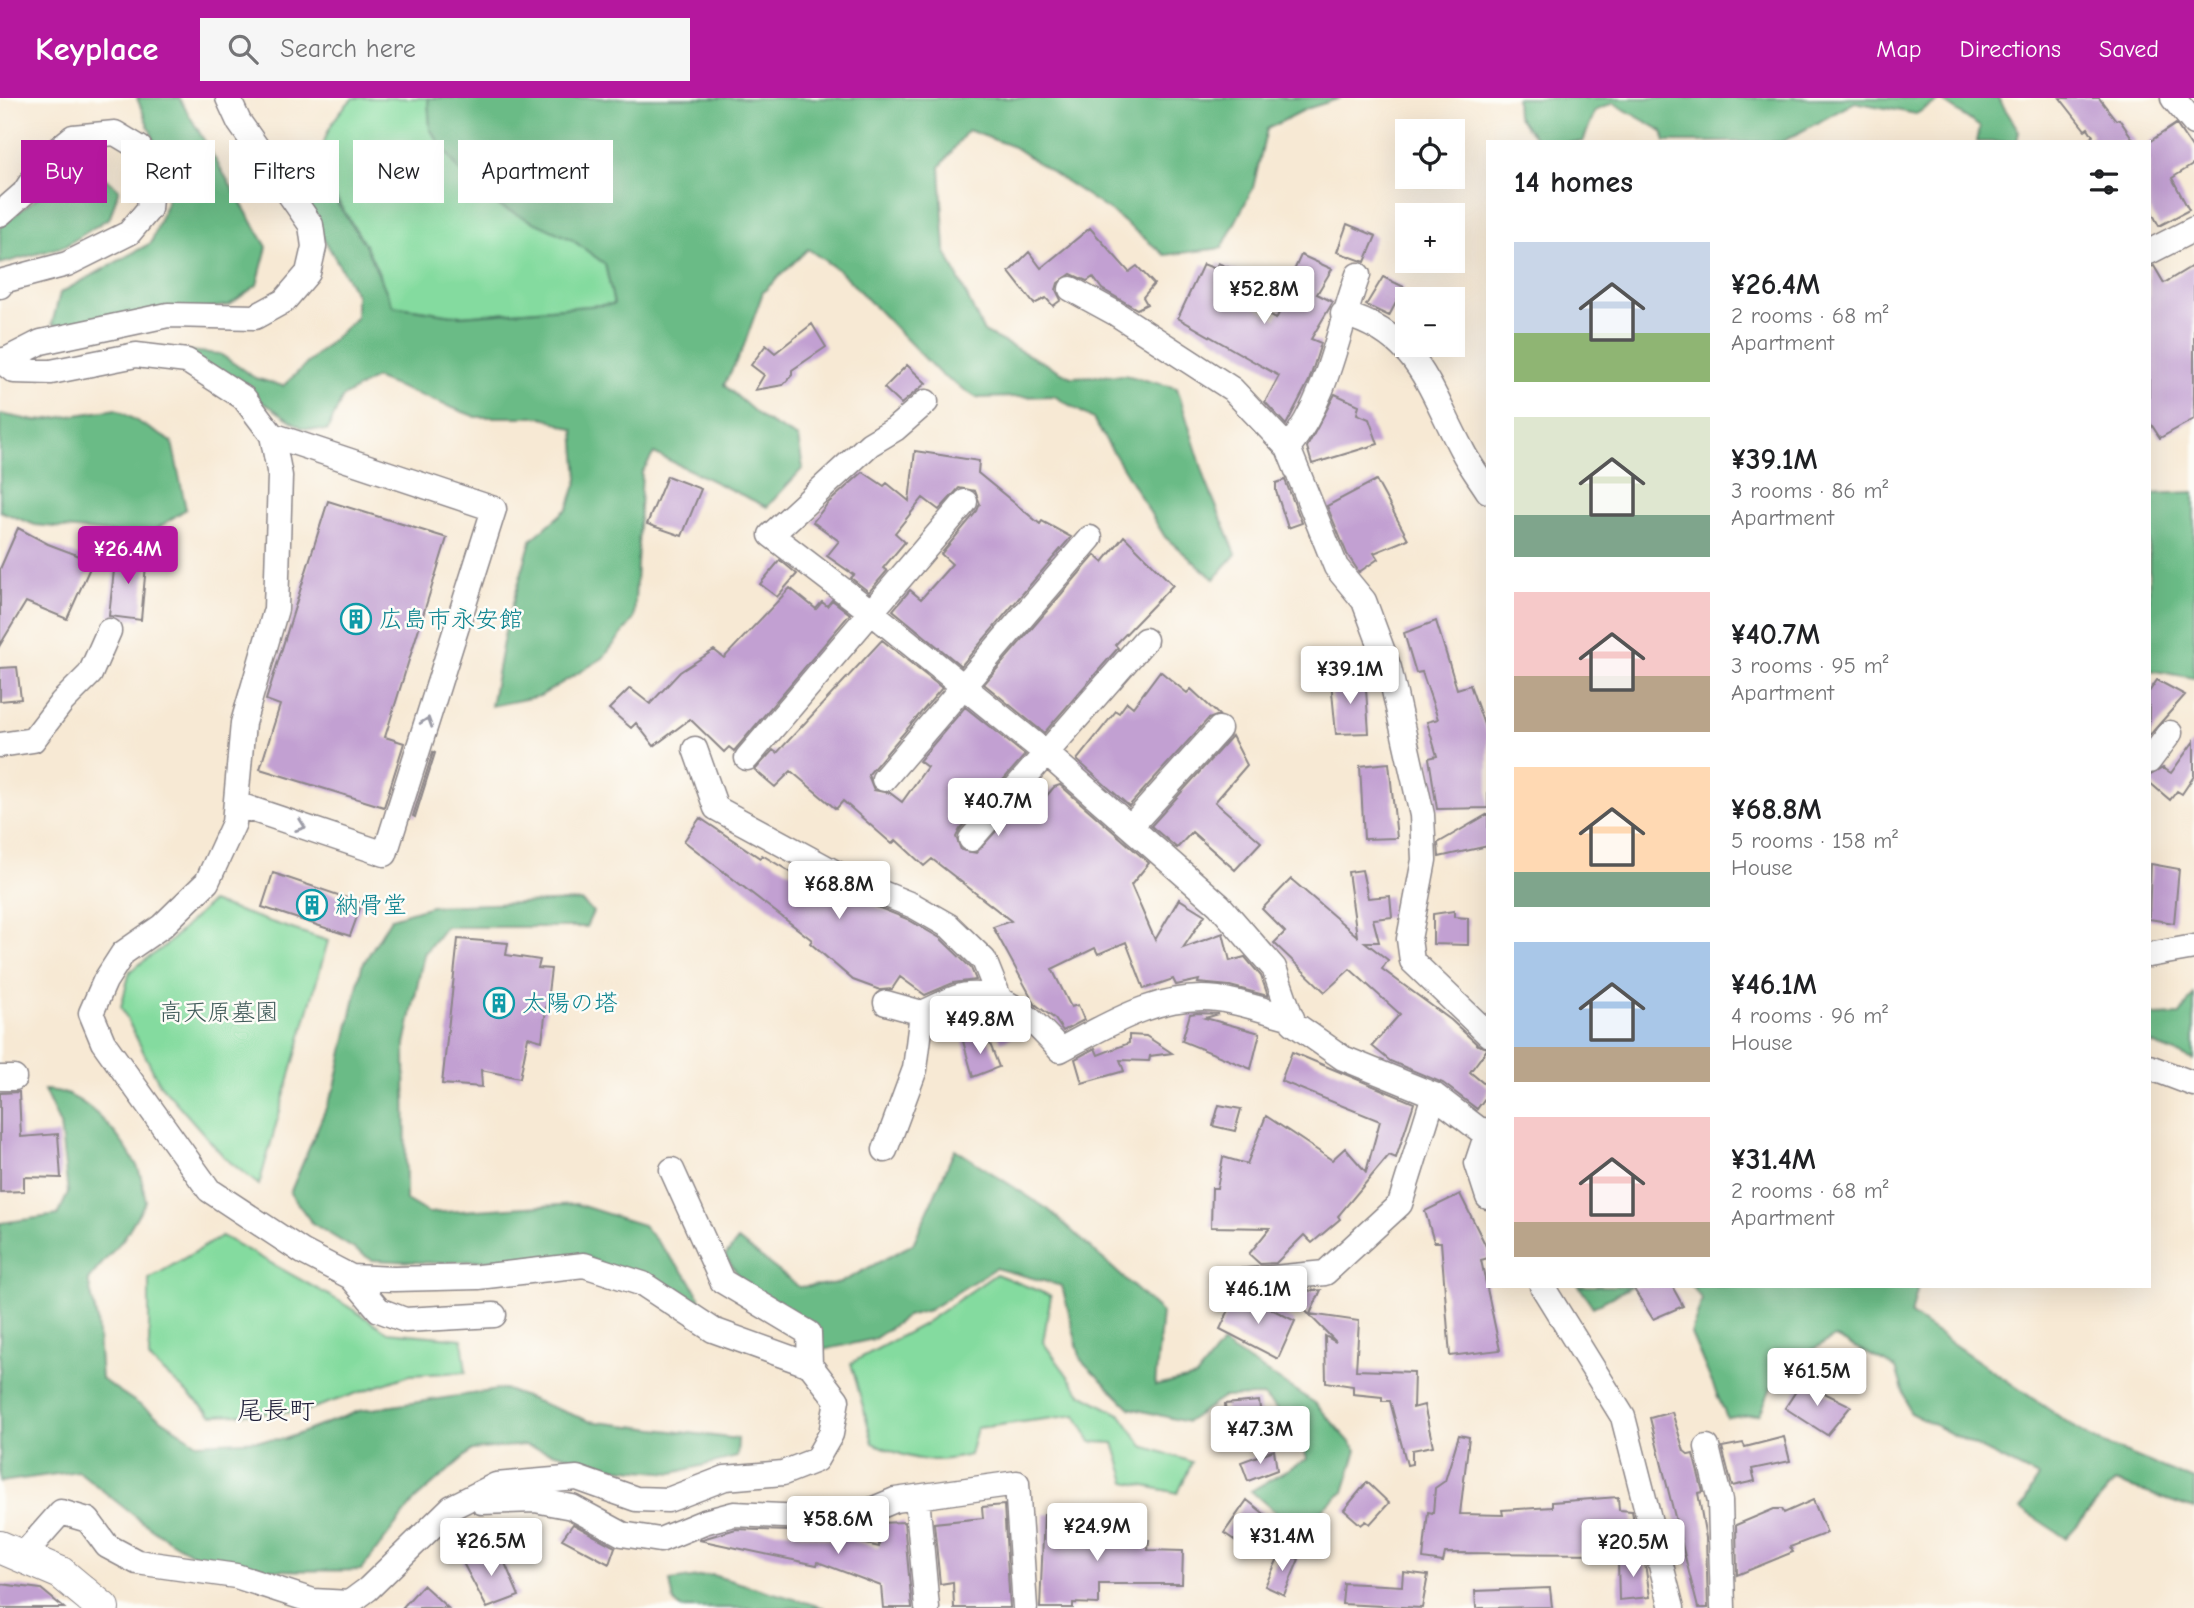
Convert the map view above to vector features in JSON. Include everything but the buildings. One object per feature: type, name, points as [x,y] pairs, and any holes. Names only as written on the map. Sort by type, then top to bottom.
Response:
[{"type":"main road","points":[[11,1551],[61,1573],[103,1608]]},
{"type":"street","points":[[228,98],[239,122],[311,225],[314,247],[308,273],[284,301],[255,317],[168,315],[41,342],[1,361],[14,372],[51,372],[135,355],[187,361],[244,398],[272,435],[280,476],[276,608],[243,723],[234,823],[206,882],[162,926],[123,953],[105,981],[91,1013],[103,1042],[209,1190],[303,1252],[351,1277],[379,1310],[405,1320],[494,1315]]},
{"type":"street","points":[[2173,98],[2194,123]]},
{"type":"street","points":[[0,214],[24,193],[47,158],[73,137],[115,133],[140,148],[152,175],[149,209],[129,233],[67,264],[3,282],[0,286]]},
{"type":"street","points":[[2151,251],[2194,229]]},
{"type":"street","points":[[1288,448],[1308,423],[1324,386],[1343,314],[1358,275]]},
{"type":"street","points":[[1071,289],[1115,313],[1232,389],[1288,448],[1336,568],[1364,601],[1389,668],[1422,815],[1424,860],[1409,939],[1412,961],[1486,1032]]},
{"type":"street","points":[[1343,314],[1367,321],[1396,340],[1433,386],[1462,450],[1486,488]]},
{"type":"street","points":[[926,402],[895,429],[870,444],[771,535],[870,611],[1046,754],[1219,905],[1274,968],[1293,1023],[1343,1058],[1434,1095],[1486,1132],[1477,1163],[1486,1191]]},
{"type":"street","points":[[236,804],[385,855],[494,509],[272,435]]},
{"type":"street","points":[[747,758],[965,502]]},
{"type":"street","points":[[884,779],[1090,538]]},
{"type":"street","points":[[0,745],[33,740],[62,702],[90,674],[109,631]]},
{"type":"street","points":[[971,839],[1144,640]]},
{"type":"street","points":[[1130,826],[1219,729]]},
{"type":"street","points":[[2151,758],[2170,733]]},
{"type":"street","points":[[695,749],[716,808],[847,879],[914,906],[949,926],[984,960],[1000,1000]]},
{"type":"street","points":[[2151,955],[2194,947]]},
{"type":"street","points":[[886,1003],[922,1013],[968,995],[1000,1000],[1033,1020],[1060,1050],[1129,1013],[1170,1000],[1218,999],[1292,1018]]},
{"type":"street","points":[[885,1150],[915,1069],[922,1013]]},
{"type":"street","points":[[2151,1068],[2194,1084]]},
{"type":"street","points":[[1231,1282],[1325,1273],[1345,1255],[1400,1204],[1434,1095]]},
{"type":"street","points":[[11,1551],[61,1511],[88,1520],[107,1546],[137,1562],[236,1576],[313,1601],[349,1603],[368,1589],[452,1507],[496,1485],[577,1478],[636,1499],[668,1500],[725,1478],[783,1473],[816,1460],[831,1434],[836,1400],[810,1364],[809,1333],[722,1281],[672,1170]]},
{"type":"street","points":[[351,1277],[478,1277],[584,1265],[643,1284],[713,1330],[810,1364]]},
{"type":"street","points":[[1543,1288],[1623,1417],[1672,1608]]},
{"type":"street","points":[[1707,1447],[1720,1501],[1723,1608]]},
{"type":"street","points":[[471,1497],[482,1502],[535,1500],[572,1507],[622,1534],[660,1540],[704,1521],[734,1514],[850,1519],[895,1500],[1017,1483],[1024,1608]]},
{"type":"street","points":[[917,1497],[927,1608]]},
{"type":"green space","points":[[137,98],[179,98],[204,140],[154,140]]},
{"type":"green space","points":[[353,98],[428,98],[430,129],[438,140],[353,140],[353,203],[444,203],[444,149],[458,168],[458,203],[494,203],[571,239],[605,264],[614,304],[460,316],[392,306],[363,241],[339,202],[339,140],[325,140],[336,118]]},
{"type":"green space","points":[[428,98],[1341,98],[1306,109],[1267,129],[1253,188],[1222,248],[1165,255],[1113,213],[1014,147],[968,130],[940,167],[945,250],[984,332],[1071,377],[1125,375],[1177,388],[1207,484],[1236,554],[1214,579],[1165,537],[1093,419],[1054,396],[977,398],[941,375],[841,272],[808,249],[763,292],[743,348],[724,385],[763,419],[798,438],[803,468],[767,507],[654,453],[642,472],[634,619],[603,658],[540,696],[491,706],[505,631],[531,540],[568,508],[578,479],[574,430],[543,417],[476,417],[375,378],[343,397],[327,431],[302,428],[269,406],[201,370],[188,351],[220,354],[255,378],[283,386],[356,318],[356,294],[307,210],[307,203],[337,203],[364,243],[393,306],[460,316],[614,304],[605,264],[571,239],[492,203],[613,203],[613,140],[458,140],[458,169],[444,149],[444,140],[438,140],[430,129]]},
{"type":"green space","points":[[1516,98],[1998,98],[2019,131],[2017,140],[1977,140],[1980,127],[1940,100],[1916,114],[1855,102],[1786,140],[1664,140],[1662,131],[1613,103],[1595,111],[1584,140],[1537,140],[1517,116]]},
{"type":"green space","points":[[215,159],[229,183],[229,203],[241,203],[267,247],[257,285],[229,305],[72,330],[52,324],[60,293],[151,243],[167,203],[215,203]]},
{"type":"green space","points":[[107,180],[119,189],[110,217],[65,246],[0,264],[0,227],[30,203],[107,203]]},
{"type":"green space","points":[[116,409],[172,442],[186,509],[146,536],[35,525],[0,511],[0,414],[36,421]]},
{"type":"green space","points":[[2194,492],[2194,678],[2151,670],[2151,494]]},
{"type":"green space","points":[[581,901],[593,912],[586,927],[445,927],[424,954],[405,1044],[406,1200],[428,1213],[576,1204],[643,1225],[690,1280],[713,1322],[583,1255],[436,1263],[372,1260],[312,1223],[290,1193],[335,1087],[362,966],[391,918],[431,906]]},
{"type":"green space","name":"高天原墓園","points":[[211,902],[328,941],[259,1185],[225,1158],[159,1083],[121,1007],[130,971],[165,946]]},
{"type":"green space","points":[[2194,994],[2194,1060],[2151,1044],[2151,1013],[2156,1016],[2180,1015]]},
{"type":"green space","points":[[44,1090],[72,1097],[98,1115],[120,1139],[138,1168],[146,1201],[124,1238],[88,1280],[97,1320],[101,1379],[197,1443],[285,1439],[359,1411],[504,1389],[589,1421],[738,1439],[737,1457],[673,1473],[615,1468],[524,1445],[472,1450],[415,1500],[361,1570],[264,1569],[207,1559],[191,1553],[158,1533],[78,1471],[0,1482],[0,1223],[58,1215],[68,1193],[60,1125]]},
{"type":"green space","points":[[955,1149],[1049,1210],[1162,1313],[1155,1386],[1196,1377],[1222,1344],[1315,1403],[1357,1450],[1344,1492],[1291,1533],[1283,1519],[1251,1491],[1307,1459],[1298,1431],[1263,1396],[1224,1397],[1187,1422],[1130,1408],[1081,1360],[1062,1286],[995,1268],[929,1310],[907,1316],[874,1339],[818,1351],[757,1302],[725,1256],[738,1240],[799,1287],[840,1283],[913,1244]]},
{"type":"green space","points":[[222,1236],[341,1302],[388,1332],[462,1339],[466,1372],[410,1375],[302,1412],[212,1415],[149,1359],[149,1279]]},
{"type":"green space","points":[[996,1274],[1051,1296],[1043,1342],[1081,1394],[1121,1415],[1143,1446],[1192,1462],[1178,1493],[1126,1482],[1114,1443],[1091,1442],[1076,1415],[977,1428],[970,1455],[943,1460],[910,1457],[873,1443],[851,1363],[922,1325]]},
{"type":"green space","points":[[1580,1288],[1628,1288],[1593,1307]]},
{"type":"green space","points":[[1693,1288],[1918,1288],[1911,1315],[2092,1439],[2194,1480],[2194,1509],[2115,1482],[2066,1538],[2021,1509],[2038,1477],[1910,1413],[1896,1368],[1835,1337],[1779,1369],[1760,1414],[1727,1418],[1691,1334],[1702,1299]]},
{"type":"green space","points":[[712,1575],[825,1608],[681,1608],[674,1602],[670,1581]]},
{"type":"place","name":"広島市永安館","points":[[356,619]]},
{"type":"place","name":"納骨堂","points":[[312,905]]},
{"type":"place","name":"太陽の塔","points":[[499,1003]]},
{"type":"district","name":"尾長町","points":[[276,1411]]}]
